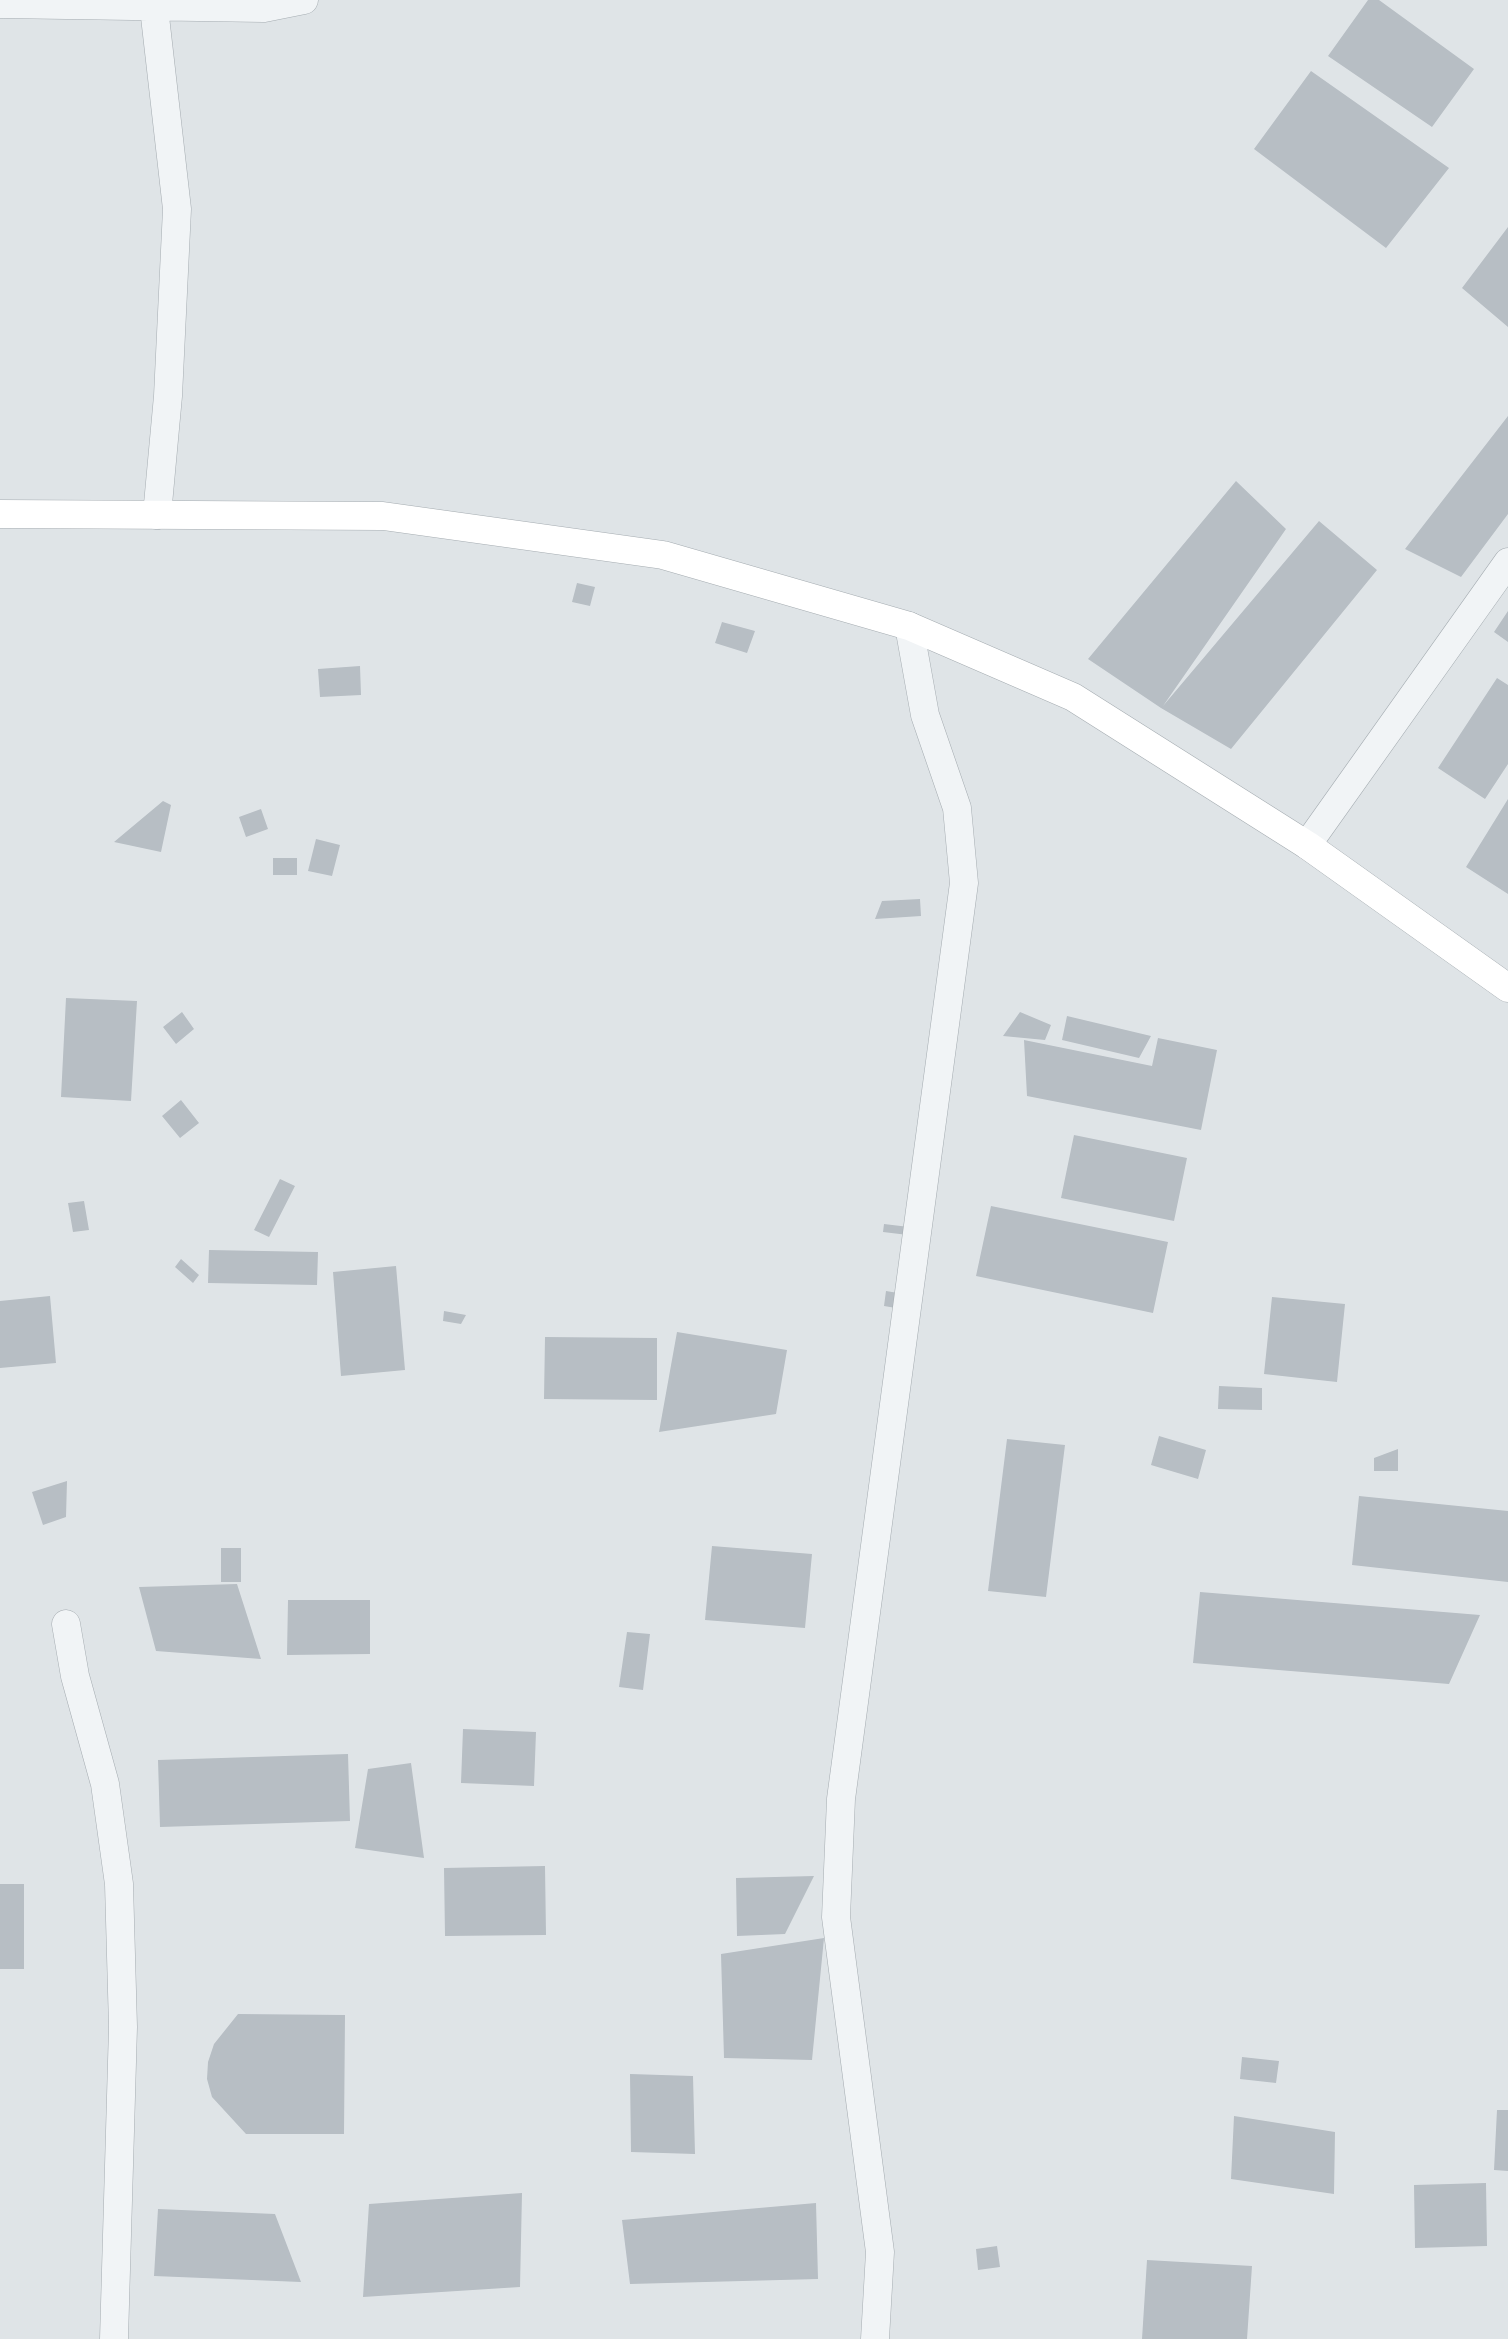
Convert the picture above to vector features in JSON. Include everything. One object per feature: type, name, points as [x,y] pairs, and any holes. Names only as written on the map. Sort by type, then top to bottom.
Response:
[{"type":"main road","points":[[0,514],[383,516],[663,555],[909,626],[1073,697],[1307,845],[1508,988]]},
{"type":"street","points":[[0,4],[154,8],[264,8],[304,0]]},
{"type":"street","points":[[154,8],[177,209],[168,396],[157,515]]},
{"type":"street","points":[[1307,845],[1508,562]]},
{"type":"street","points":[[875,2339],[880,2252],[836,1917],[841,1799],[964,883],[957,808],[925,715],[909,626]]},
{"type":"street","points":[[66,1624],[75,1676],[105,1784],[119,1884],[123,2026],[114,2339]]},
{"type":"building","points":[[1368,0],[1379,0],[1474,69],[1432,127],[1328,56]]},
{"type":"building","points":[[1311,71],[1449,168],[1386,248],[1254,149]]},
{"type":"building","points":[[1508,227],[1508,327],[1462,288]]},
{"type":"building","points":[[1508,416],[1508,514],[1461,577],[1405,549]]},
{"type":"building","points":[[1236,481],[1286,529],[1163,706],[1319,521],[1377,570],[1231,749],[1161,708],[1088,659]]},
{"type":"building","points":[[577,583],[595,587],[590,606],[572,602]]},
{"type":"building","points":[[1508,611],[1508,642],[1494,632]]},
{"type":"building","points":[[722,622],[755,631],[747,653],[715,643]]},
{"type":"building","points":[[360,666],[361,695],[320,697],[318,669]]},
{"type":"building","points":[[1497,678],[1508,685],[1508,764],[1485,799],[1438,768]]},
{"type":"building","points":[[1508,799],[1508,894],[1466,867]]},
{"type":"building","points":[[163,801],[171,805],[161,852],[114,842]]},
{"type":"building","points":[[261,809],[268,829],[246,837],[239,817]]},
{"type":"building","points":[[316,839],[340,845],[332,876],[308,871]]},
{"type":"building","points":[[273,858],[297,858],[297,875],[273,875]]},
{"type":"building","points":[[920,899],[921,916],[875,919],[882,901]]},
{"type":"building","points":[[66,998],[137,1001],[131,1101],[61,1097]]},
{"type":"building","points":[[182,1012],[194,1029],[176,1044],[163,1027]]},
{"type":"building","points":[[1020,1012],[1051,1025],[1045,1040],[1003,1036]]},
{"type":"building","points":[[1067,1016],[1151,1036],[1139,1058],[1062,1040]]},
{"type":"building","points":[[1158,1038],[1217,1050],[1201,1130],[1027,1096],[1024,1040],[1152,1066]]},
{"type":"building","points":[[181,1100],[199,1123],[180,1138],[162,1116]]},
{"type":"building","points":[[1074,1135],[1187,1158],[1174,1221],[1061,1198]]},
{"type":"building","points":[[280,1179],[295,1186],[269,1237],[254,1230]]},
{"type":"building","points":[[84,1201],[89,1230],[73,1232],[68,1203]]},
{"type":"building","points":[[991,1206],[1168,1242],[1153,1313],[976,1276]]},
{"type":"building","points":[[884,1224],[909,1227],[908,1235],[883,1232]]},
{"type":"building","points":[[209,1250],[318,1252],[317,1285],[208,1283]]},
{"type":"building","points":[[181,1259],[199,1275],[193,1283],[175,1267]]},
{"type":"building","points":[[396,1266],[405,1370],[341,1376],[333,1272]]},
{"type":"building","points":[[886,1291],[904,1294],[902,1309],[884,1306]]},
{"type":"building","points":[[50,1296],[56,1363],[0,1368],[0,1301]]},
{"type":"building","points":[[1272,1297],[1345,1304],[1337,1382],[1264,1374]]},
{"type":"building","points":[[444,1311],[466,1315],[461,1324],[443,1321]]},
{"type":"building","points":[[677,1332],[787,1350],[776,1414],[659,1432]]},
{"type":"building","points":[[545,1337],[657,1338],[657,1400],[544,1399]]},
{"type":"building","points":[[1219,1386],[1262,1388],[1262,1410],[1218,1409]]},
{"type":"building","points":[[1159,1436],[1206,1450],[1198,1479],[1151,1465]]},
{"type":"building","points":[[1007,1439],[1065,1445],[1046,1597],[988,1591]]},
{"type":"building","points":[[1398,1449],[1398,1471],[1374,1471],[1374,1458]]},
{"type":"building","points":[[67,1481],[66,1517],[43,1525],[32,1492]]},
{"type":"building","points":[[1359,1496],[1508,1511],[1508,1582],[1352,1565]]},
{"type":"building","points":[[712,1546],[812,1554],[805,1628],[705,1620]]},
{"type":"building","points":[[221,1548],[241,1548],[241,1582],[221,1582]]},
{"type":"building","points":[[237,1584],[261,1659],[156,1651],[139,1587]]},
{"type":"building","points":[[1200,1592],[1480,1615],[1449,1684],[1193,1663]]},
{"type":"building","points":[[288,1600],[370,1600],[370,1654],[287,1655]]},
{"type":"building","points":[[627,1632],[650,1634],[643,1690],[619,1687]]},
{"type":"building","points":[[463,1729],[536,1732],[534,1786],[461,1783]]},
{"type":"building","points":[[348,1754],[350,1821],[160,1827],[158,1760]]},
{"type":"building","points":[[411,1763],[424,1858],[355,1848],[368,1769]]},
{"type":"building","points":[[545,1866],[546,1935],[445,1936],[444,1868]]},
{"type":"building","points":[[814,1876],[785,1934],[737,1936],[736,1878]]},
{"type":"building","points":[[0,1884],[24,1884],[24,1969],[0,1969]]},
{"type":"building","points":[[824,1938],[812,2060],[724,2058],[721,1954]]},
{"type":"building","points":[[238,2014],[345,2015],[344,2134],[246,2134],[212,2097],[207,2079],[208,2062],[214,2044]]},
{"type":"building","points":[[1242,2057],[1279,2061],[1276,2083],[1240,2079]]},
{"type":"building","points":[[630,2074],[693,2076],[695,2154],[631,2152]]},
{"type":"building","points":[[1497,2110],[1508,2110],[1508,2171],[1494,2170]]},
{"type":"building","points":[[1234,2116],[1335,2132],[1334,2194],[1231,2179]]},
{"type":"building","points":[[1486,2183],[1487,2246],[1415,2248],[1414,2185]]},
{"type":"building","points":[[522,2193],[520,2287],[363,2297],[369,2204]]},
{"type":"building","points":[[816,2203],[818,2279],[630,2284],[622,2220]]},
{"type":"building","points":[[158,2209],[275,2214],[301,2282],[154,2276]]},
{"type":"building","points":[[997,2246],[1000,2267],[978,2270],[976,2249]]},
{"type":"building","points":[[1147,2260],[1252,2266],[1247,2339],[1142,2339]]}]
